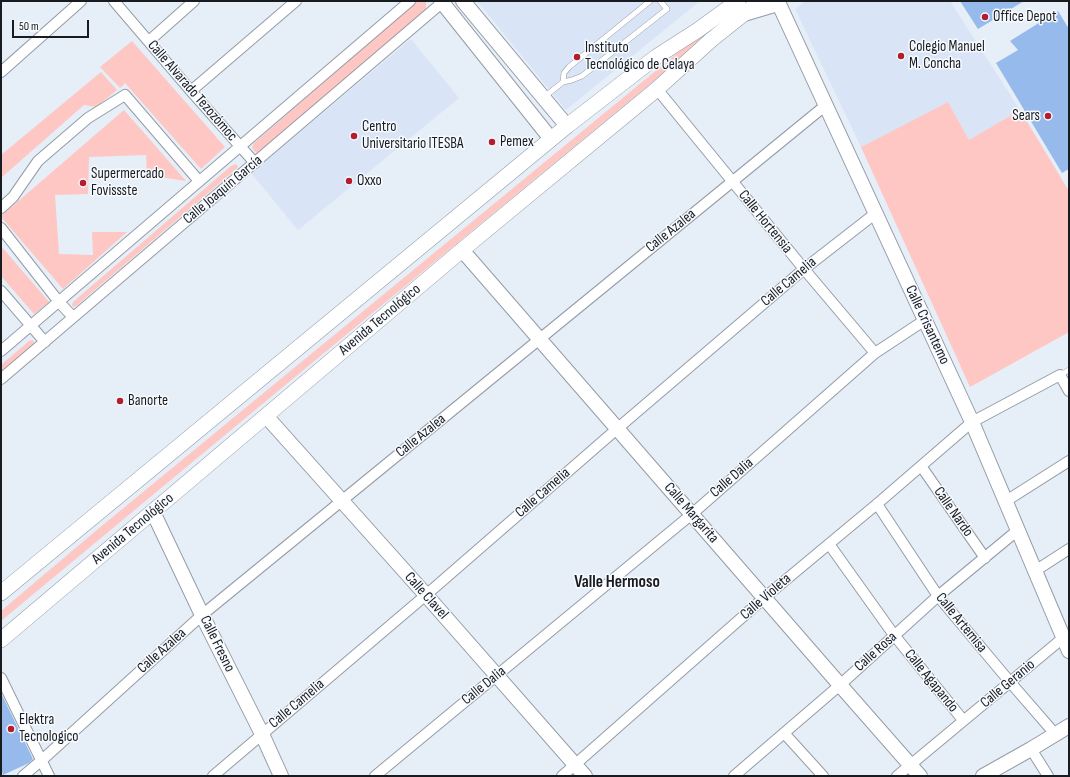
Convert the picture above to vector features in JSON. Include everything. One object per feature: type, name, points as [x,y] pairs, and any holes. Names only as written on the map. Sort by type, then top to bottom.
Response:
[{"type":"main road","name":"Avenida Tecnológico","points":[[1,593],[567,126],[656,57],[737,5],[760,1]]},
{"type":"main road","points":[[737,5],[774,5],[778,1]]},
{"type":"main road","name":"Calle Crisantemo","points":[[778,1],[972,422],[1069,651]]},
{"type":"main road","points":[[443,2],[551,139]]},
{"type":"main road","points":[[468,5],[567,126]]},
{"type":"main road","name":"Avenida Tecnológico","points":[[1,640],[462,250],[657,89],[711,40],[737,5]]},
{"type":"main road","points":[[480,49],[494,38]]},
{"type":"main road","name":"Calle Margarita","points":[[462,250],[920,776]]},
{"type":"main road","name":"Calle Clavel","points":[[266,416],[586,776]]},
{"type":"main road","name":"Calle Fresno","points":[[153,512],[202,615],[262,734],[281,776]]},
{"type":"main road","points":[[983,776],[1056,735],[1069,726]]},
{"type":"street","points":[[1,72],[81,1]]},
{"type":"street","name":"Calle Alvarado Tezozómoc","points":[[114,1],[255,163]]},
{"type":"street","points":[[149,41],[194,1]]},
{"type":"street","points":[[191,91],[296,1]]},
{"type":"street","name":"Calle Joaquín García","points":[[1,352],[410,1]]},
{"type":"street","name":"Calle Joaquín García","points":[[1,379],[443,2]]},
{"type":"street","name":"Calle Hortensia","points":[[657,89],[804,269],[875,353]]},
{"type":"street","points":[[1,208],[13,197],[38,161],[88,118],[125,94],[199,181]]},
{"type":"street","name":"Calle Azalea","points":[[22,776],[42,760],[202,615],[826,105]]},
{"type":"street","name":"Calle Camelia","points":[[213,776],[426,595],[804,269],[876,213]]},
{"type":"street","points":[[1,228],[59,302],[73,317]]},
{"type":"street","points":[[1,291],[45,342]]},
{"type":"street","name":"Calle Dalia","points":[[375,776],[692,514],[875,353],[925,320]]},
{"type":"street","points":[[1060,375],[1069,391]]},
{"type":"street","name":"Calle Violeta","points":[[562,776],[764,598],[877,504],[972,422],[1060,375]]},
{"type":"street","points":[[1006,501],[1069,461]]},
{"type":"street","name":"Calle Nardo","points":[[921,466],[985,558]]},
{"type":"street","name":"Calle Artemisa","points":[[877,504],[938,596],[1056,735]]},
{"type":"street","name":"Calle Rosa","points":[[734,776],[840,685],[938,596],[1018,530]]},
{"type":"street","name":"Calle Agapando","points":[[829,544],[894,635],[963,720]]},
{"type":"street","points":[[1035,571],[1069,549]]},
{"type":"street","name":"Calle Geranio","points":[[897,776],[1063,638]]},
{"type":"street","points":[[1,678],[50,776]]},
{"type":"street","points":[[784,733],[823,776]]},
{"type":"street","points":[[1031,749],[1048,776]]},
{"type":"lane","points":[[563,82],[564,73],[569,67],[650,1]]},
{"type":"lane","points":[[543,98],[563,82],[582,76],[667,9],[660,1]]},
{"type":"lane","points":[[1060,375],[1069,370]]},
{"type":"shaded area","points":[[417,1],[426,1],[426,9],[422,15],[260,151],[257,153],[254,151],[252,147],[254,143]]},
{"type":"shaded area","name":"Instituto Tecnológico de Celaya","points":[[477,1],[700,1],[566,110]]},
{"type":"shaded area","name":"Colegio Manuel M. Concha","points":[[806,1],[950,1],[1020,110],[969,140],[948,102],[861,147],[795,9]]},
{"type":"shaded area","points":[[703,32],[707,37],[1,621],[1,611],[98,529]]},
{"type":"shaded area","name":"Centro Universitario ITESBA","points":[[411,39],[459,98],[298,230],[251,173]]},
{"type":"shaded area","points":[[132,41],[225,147],[201,169],[125,83],[120,88],[100,67]]},
{"type":"shaded area","points":[[101,72],[117,90],[96,107],[84,105],[1,178],[1,155]]},
{"type":"shaded area","points":[[948,102],[969,140],[1020,110],[1069,191],[1069,332],[970,387],[861,147]]},
{"type":"shaded area","points":[[124,110],[186,181],[147,175],[146,155],[89,157],[88,194],[55,195],[59,254],[93,255],[92,232],[127,232],[63,289],[1,216]]},
{"type":"shaded area","points":[[236,164],[238,167],[235,170],[73,307],[73,302],[231,166]]},
{"type":"shaded area","points":[[1,246],[49,302],[34,314],[1,276]]},
{"type":"shaded area","points":[[33,340],[34,344],[1,372],[1,365],[29,341]]},
{"type":"building","name":"Office Depot","points":[[960,1],[1024,1],[978,29]]},
{"type":"building","name":"Sears","points":[[1058,11],[1069,29],[1069,169],[1062,173],[996,63],[1018,50],[1010,41]]},
{"type":"building","name":"Elektra Tecnologico","points":[[1,693],[33,759],[29,763],[3,775],[1,770]]},
{"type":"place","name":"Office Depot","points":[[985,17]]},
{"type":"place","name":"Colegio Manuel M. Concha","points":[[901,56]]},
{"type":"place","name":"Instituto Tecnológico de Celaya","points":[[577,57]]},
{"type":"place","name":"Sears","points":[[1048,116]]},
{"type":"place","name":"Centro Universitario ITESBA","points":[[354,136]]},
{"type":"place","name":"Pemex","points":[[492,142]]},
{"type":"place","name":"Oxxo","points":[[349,181]]},
{"type":"place","name":"Supermercado Fovissste","points":[[83,183]]},
{"type":"place","name":"Banorte","points":[[120,401]]},
{"type":"place","name":"Elektra Tecnologico","points":[[11,729]]},
{"type":"district","name":"Valle Hermoso","points":[[617,583]]}]
